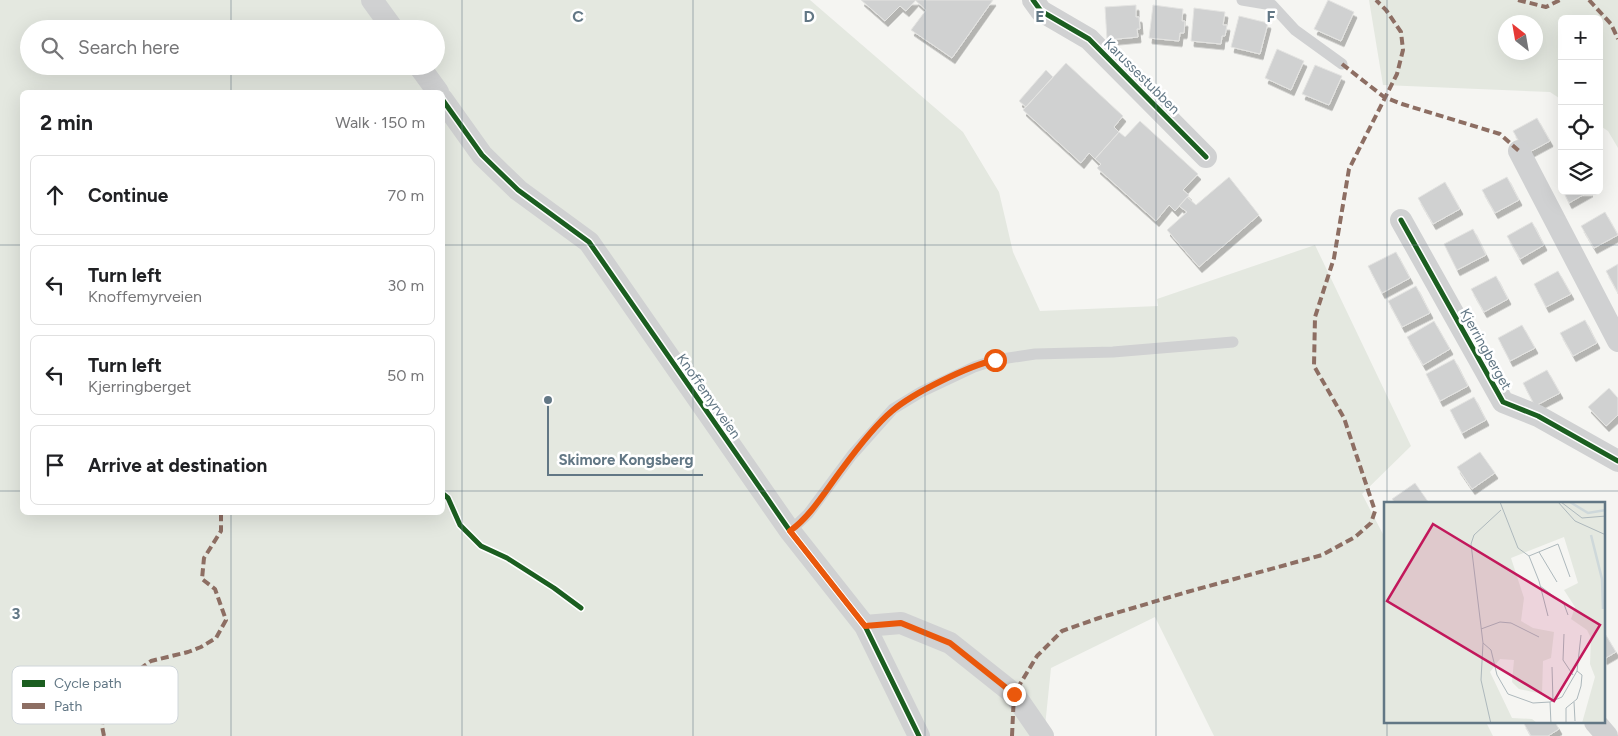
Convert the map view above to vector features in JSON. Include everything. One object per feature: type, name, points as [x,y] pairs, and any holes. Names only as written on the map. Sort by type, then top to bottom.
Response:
[{"type":"street","points":[[372,0],[386,20]]},
{"type":"street","name":"Karussestubben","points":[[1033,0],[1041,11],[1089,39],[1206,157]]},
{"type":"street","points":[[426,75],[437,90]]},
{"type":"street","name":"Knoffemyrveien","points":[[445,103],[482,155],[512,184],[588,242],[790,531],[865,626],[919,736]]},
{"type":"street","points":[[1519,151],[1618,341]]},
{"type":"street","name":"Kjerringberget","points":[[1401,220],[1503,402],[1538,416],[1618,460]]},
{"type":"street","points":[[865,626],[901,623],[950,643],[1014,694],[1043,736]]},
{"type":"street","points":[[1597,724],[1607,736]]},
{"type":"street","points":[[1611,736],[1618,726]]},
{"type":"lane","points":[[1242,0],[1272,5],[1295,30],[1342,64]]},
{"type":"lane","points":[[790,531],[808,514],[852,455],[894,409],[921,392],[979,364],[1035,354],[1114,352],[1233,342]]},
{"type":"shaded area","points":[[0,0],[810,0],[963,132],[999,192],[1013,252],[1040,311],[1158,306],[1157,299],[1315,245],[1411,446],[1362,494],[1384,536],[1384,724],[1487,724],[1493,736],[1214,736],[1155,617],[1051,668],[1044,736],[0,736]]},
{"type":"shaded area","points":[[1369,0],[1618,0],[1618,148],[1608,131],[1603,128],[1603,15],[1558,15],[1558,97],[1550,92],[1383,85]]},
{"type":"building","points":[[861,0],[916,0],[906,11],[900,6],[885,21]]},
{"type":"building","points":[[915,0],[993,0],[952,58],[911,30],[926,10]]},
{"type":"building","points":[[1328,0],[1354,12],[1341,41],[1314,29]]},
{"type":"building","points":[[1136,5],[1136,17],[1139,17],[1140,29],[1137,29],[1138,37],[1107,40],[1105,7]]},
{"type":"building","points":[[1153,5],[1183,9],[1184,33],[1180,33],[1179,41],[1149,38]]},
{"type":"building","points":[[1194,8],[1225,12],[1223,25],[1227,25],[1221,44],[1191,41]]},
{"type":"building","points":[[1239,16],[1268,23],[1260,54],[1231,47]]},
{"type":"building","points":[[1277,49],[1304,61],[1291,90],[1265,78]]},
{"type":"building","points":[[1066,63],[1123,116],[1114,127],[1119,132],[1095,159],[1089,153],[1081,163],[1023,110]]},
{"type":"building","points":[[1315,65],[1342,76],[1329,105],[1302,94]]},
{"type":"building","points":[[1046,70],[1053,77],[1026,107],[1019,101]]},
{"type":"building","points":[[1537,118],[1550,141],[1526,154],[1513,131]]},
{"type":"building","points":[[1140,121],[1198,174],[1183,190],[1189,195],[1175,211],[1169,205],[1156,221],[1097,168],[1101,164],[1095,159],[1119,132],[1125,137]]},
{"type":"building","points":[[1229,177],[1259,215],[1199,267],[1167,230],[1187,212],[1179,206],[1187,197],[1196,205]]},
{"type":"building","points":[[1507,177],[1519,200],[1495,213],[1482,190]]},
{"type":"building","points":[[1445,182],[1460,209],[1433,224],[1418,198]]},
{"type":"building","points":[[1565,195],[1583,195],[1569,203]]},
{"type":"building","points":[[1605,212],[1618,235],[1594,248],[1581,226]]},
{"type":"building","points":[[1532,222],[1544,245],[1520,259],[1507,236]]},
{"type":"building","points":[[1473,229],[1486,255],[1457,270],[1444,244]]},
{"type":"building","points":[[1396,252],[1410,278],[1382,293],[1368,266]]},
{"type":"building","points":[[1618,264],[1618,293],[1606,271]]},
{"type":"building","points":[[1558,271],[1571,294],[1546,307],[1534,284]]},
{"type":"building","points":[[1496,276],[1508,299],[1484,312],[1471,289]]},
{"type":"building","points":[[1416,286],[1430,313],[1402,327],[1388,301]]},
{"type":"building","points":[[1585,320],[1597,343],[1573,356],[1560,333]]},
{"type":"building","points":[[1434,321],[1450,349],[1423,365],[1407,337]]},
{"type":"building","points":[[1522,325],[1535,348],[1510,361],[1498,338]]},
{"type":"building","points":[[1454,359],[1468,386],[1440,401],[1426,374]]},
{"type":"building","points":[[1547,370],[1560,393],[1535,406],[1523,383]]},
{"type":"building","points":[[1609,388],[1618,398],[1618,415],[1606,426],[1588,407]]},
{"type":"building","points":[[1474,397],[1486,420],[1462,433],[1450,410]]},
{"type":"building","points":[[1480,452],[1495,473],[1472,489],[1457,467]]},
{"type":"building","points":[[1415,483],[1428,502],[1394,502],[1392,499]]},
{"type":"building","points":[[1606,635],[1616,652],[1606,658]]},
{"type":"building","points":[[1524,724],[1556,724],[1559,729],[1548,736],[1531,736]]},
{"type":"marked path","points":[[1012,736],[1014,694],[1037,656],[1062,631],[1187,592],[1322,555],[1355,537],[1371,523],[1375,511],[1344,418],[1314,366],[1315,317],[1334,258],[1349,169],[1397,74],[1403,50],[1401,32],[1386,10],[1376,0]]},
{"type":"marked path","points":[[1518,0],[1546,7],[1560,0]]},
{"type":"marked path","points":[[1589,0],[1611,24],[1618,39]]},
{"type":"marked path","points":[[1342,64],[1384,97],[1500,134],[1519,151]]},
{"type":"marked path","points":[[144,666],[151,661],[201,647],[216,638],[226,620],[215,589],[202,579],[204,558],[221,531],[221,515]]},
{"type":"marked path","points":[[102,724],[104,736]]},
{"type":"cycle path","points":[[1033,0],[1041,11],[1089,39],[1206,157]]},
{"type":"cycle path","points":[[445,103],[482,155],[518,190],[589,242],[790,531],[865,626],[919,736]]},
{"type":"cycle path","points":[[1401,220],[1503,402],[1538,416],[1618,461]]},
{"type":"cycle path","points":[[445,496],[448,498],[460,525],[481,546],[507,558],[581,608]]},
{"type":"place","name":"Skimore Kongsberg","points":[[548,400]]},
{"type":"route","points":[[995,360],[984,362],[921,392],[894,409],[852,455],[808,514],[790,531],[865,626],[901,623],[950,643],[1014,694]]}]
